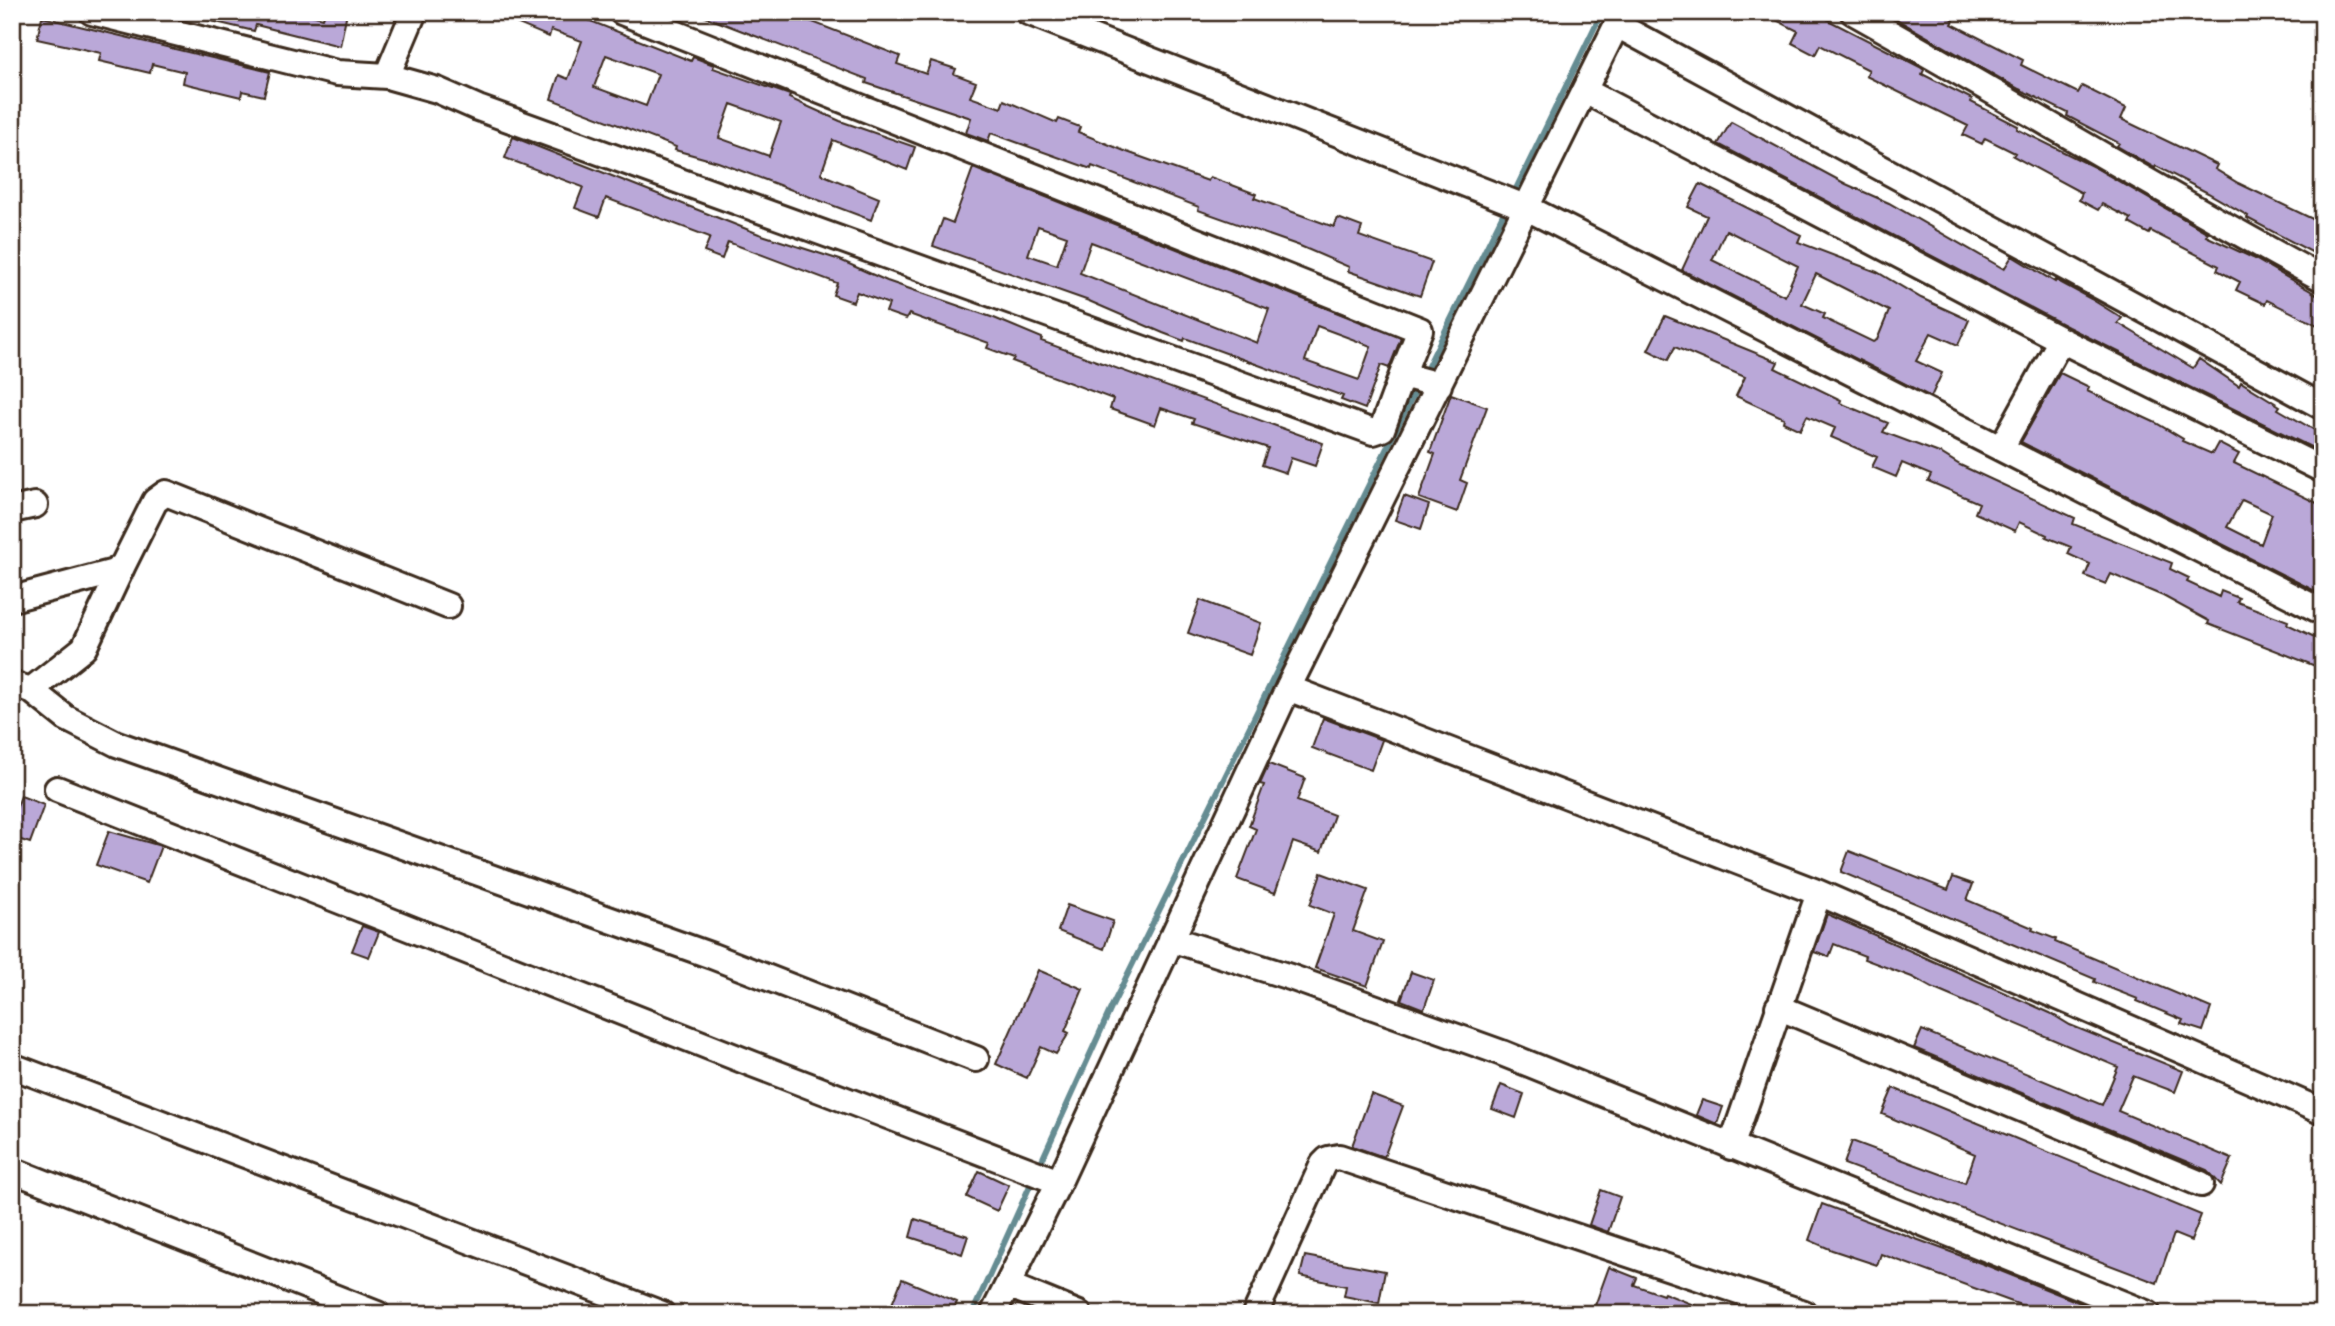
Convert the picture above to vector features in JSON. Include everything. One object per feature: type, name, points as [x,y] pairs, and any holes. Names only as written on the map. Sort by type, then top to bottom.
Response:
[{"type":"street","points":[[92,12],[337,73],[387,76],[437,90],[478,108],[1373,432],[1382,429],[1421,380],[1527,208],[1620,19],[2323,407]]},
{"type":"street","points":[[387,76],[414,12]]},
{"type":"street","points":[[622,12],[1420,330],[1421,380],[1287,688],[1171,939],[1046,1176],[1007,1284],[993,1314]]},
{"type":"street","points":[[1028,12],[1527,208],[2323,612]]},
{"type":"street","points":[[1853,12],[2012,100],[2215,222],[2323,279]]},
{"type":"street","points":[[1585,91],[2061,340],[2323,470]]},
{"type":"street","points":[[2001,448],[2061,340]]},
{"type":"street","points":[[448,606],[166,493],[155,501],[84,648],[22,687],[66,718],[117,744],[699,951],[976,1059]]},
{"type":"street","points":[[12,599],[107,576],[122,565]]},
{"type":"street","points":[[1287,688],[1819,894],[2323,1112]]},
{"type":"street","points":[[57,789],[750,1063],[1046,1176]]},
{"type":"street","points":[[1731,1147],[1819,894]]},
{"type":"street","points":[[1171,939],[1290,977],[1502,1053],[2148,1314]]},
{"type":"street","points":[[1778,1007],[2201,1184]]},
{"type":"street","points":[[12,1066],[662,1314]]},
{"type":"street","points":[[1255,1314],[1323,1164],[1328,1159],[1339,1157],[1804,1312]]},
{"type":"street","points":[[12,1170],[377,1314]]},
{"type":"street","points":[[1007,1284],[1079,1314]]},
{"type":"building","points":[[204,12],[300,12],[323,18],[325,12],[347,12],[340,46],[256,25],[254,31],[203,19]]},
{"type":"building","points":[[490,12],[568,12],[691,61],[693,57],[714,65],[713,68],[790,95],[789,98],[840,121],[915,147],[907,170],[833,140],[821,174],[879,198],[871,220],[718,162],[675,150],[676,147],[551,99],[559,75],[568,79],[582,41],[551,30],[549,37]],"holes":[[[606,55],[658,74],[646,106],[594,87]],[[731,104],[781,122],[769,156],[719,138]]]},
{"type":"building","points":[[693,12],[799,12],[797,16],[900,56],[897,64],[926,74],[931,61],[956,69],[954,74],[976,82],[970,97],[1001,108],[1004,100],[1057,123],[1059,119],[1080,127],[1078,132],[1127,152],[1208,181],[1210,177],[1256,194],[1254,198],[1334,227],[1338,218],[1362,227],[1359,236],[1432,262],[1420,296],[1348,271],[1349,267],[1300,246],[1198,210],[1199,207],[1092,166],[1091,169],[991,133],[988,141],[966,133],[971,118],[866,83],[867,79]]},
{"type":"building","points":[[1760,12],[1832,12],[1828,20],[1920,67],[1924,70],[1922,74],[1972,99],[1971,102],[2018,126],[2017,129],[2094,167],[2208,233],[2206,236],[2253,258],[2323,298],[2323,328],[2267,300],[2265,304],[2236,290],[2240,282],[2217,270],[2219,266],[2151,231],[2149,234],[2129,223],[2131,219],[2102,204],[2098,210],[2079,200],[2082,193],[2013,156],[2015,153],[1985,138],[1982,144],[1963,135],[1968,126],[1866,76],[1869,70],[1820,45],[1815,55],[1792,43],[1798,31]]},
{"type":"building","points":[[1884,12],[1939,12],[1954,20],[1952,24],[2023,60],[2021,65],[2078,93],[2082,86],[2126,108],[2121,119],[2217,165],[2215,169],[2238,183],[2323,224],[2323,258],[2247,218],[2248,216],[2208,193],[2156,166],[2155,168],[2117,146],[2119,143],[2067,116],[2068,113],[2019,89]]},
{"type":"building","points":[[42,17],[270,72],[264,96],[242,91],[241,97],[183,83],[185,72],[152,64],[150,73],[99,61],[101,53],[37,39]]},
{"type":"building","points":[[1731,122],[1846,184],[1889,203],[2004,269],[2012,256],[2122,318],[2118,323],[2193,368],[2199,359],[2239,386],[2241,382],[2280,406],[2278,409],[2323,435],[2323,453],[2068,327],[1718,144]]},
{"type":"building","points":[[513,137],[759,234],[840,260],[887,281],[994,318],[1042,338],[1041,341],[1323,443],[1315,466],[1291,458],[1286,473],[1262,465],[1268,448],[1192,423],[1194,419],[1161,408],[1155,425],[1110,409],[1113,399],[1012,361],[1014,358],[987,348],[989,343],[909,314],[906,319],[886,312],[889,304],[857,292],[853,302],[833,295],[837,283],[728,242],[722,259],[704,252],[710,237],[606,198],[599,217],[575,208],[583,187],[505,158]]},
{"type":"building","points":[[973,168],[1401,338],[1389,368],[1381,365],[1365,409],[1341,400],[1343,396],[1185,338],[1184,341],[1089,301],[933,246],[943,219],[953,223]],"holes":[[[1038,226],[1067,236],[1057,265],[1028,255]],[[1091,242],[1269,309],[1257,343],[1080,273]],[[1317,326],[1371,346],[1359,380],[1305,361]]]},
{"type":"building","points":[[1700,184],[1801,235],[1798,242],[1877,272],[1921,298],[1969,320],[1958,345],[1931,333],[1916,361],[1942,373],[1931,397],[1682,270],[1707,216],[1688,207]],"holes":[[[1726,230],[1798,266],[1785,296],[1712,260]],[[1816,274],[1889,311],[1877,340],[1873,342],[1823,318],[1825,314],[1802,304]]]},
{"type":"building","points":[[1665,316],[1778,362],[1775,368],[1841,400],[1840,403],[1888,423],[1883,432],[1942,454],[1960,465],[2075,518],[2073,524],[2172,563],[2170,569],[2189,578],[2187,582],[2219,597],[2221,591],[2239,598],[2237,602],[2288,621],[2287,624],[2323,641],[2323,669],[2208,624],[2209,621],[2163,596],[2111,574],[2106,584],[2085,576],[2090,564],[2068,554],[2071,547],[2019,522],[2015,531],[1975,513],[1979,503],[1928,481],[1931,475],[1902,463],[1896,477],[1872,467],[1877,457],[1831,437],[1835,428],[1807,416],[1800,430],[1783,422],[1784,418],[1736,396],[1745,377],[1675,347],[1668,360],[1648,350]]},
{"type":"building","points":[[2060,373],[2089,387],[2087,391],[2156,423],[2183,439],[2182,441],[2212,454],[2218,443],[2239,454],[2234,463],[2323,506],[2323,595],[2021,442]],"holes":[[[2242,500],[2272,514],[2261,544],[2227,527]]]},
{"type":"building","points":[[1451,394],[1487,407],[1460,480],[1467,483],[1457,512],[1419,498],[1435,454],[1430,452]]},
{"type":"building","points":[[1404,496],[1429,505],[1421,529],[1395,520]]},
{"type":"building","points":[[1200,600],[1261,623],[1250,655],[1188,633]]},
{"type":"building","points":[[1323,718],[1382,740],[1371,770],[1312,748]]},
{"type":"building","points":[[1269,764],[1305,778],[1297,801],[1334,815],[1321,852],[1293,842],[1275,893],[1237,879],[1256,829],[1249,826],[1264,785],[1260,784]]},
{"type":"building","points":[[21,796],[44,805],[30,843],[12,837],[12,820]]},
{"type":"building","points":[[109,831],[161,846],[147,883],[96,865]]},
{"type":"building","points":[[1849,851],[1948,890],[1953,877],[1973,884],[1967,900],[2033,928],[2032,930],[2056,939],[2055,942],[2211,1008],[2203,1031],[2181,1024],[2183,1020],[2094,982],[2095,979],[1841,872]]},
{"type":"building","points":[[1321,873],[1368,890],[1353,931],[1383,942],[1367,986],[1315,968],[1334,914],[1310,905]]},
{"type":"building","points":[[1067,905],[1113,921],[1104,949],[1058,931]]},
{"type":"building","points":[[1827,914],[2050,1013],[2070,1025],[2183,1071],[2175,1092],[2133,1076],[2118,1111],[2232,1159],[2221,1185],[2207,1170],[1914,1048],[1922,1030],[2102,1105],[2118,1067],[1834,944],[1829,957],[1814,952]]},
{"type":"building","points":[[362,926],[379,932],[369,957],[352,951]]},
{"type":"building","points":[[1038,970],[1083,989],[1065,1031],[1069,1033],[1056,1054],[1041,1047],[1027,1078],[996,1064]]},
{"type":"building","points":[[1411,972],[1434,980],[1424,1009],[1401,1000]]},
{"type":"building","points":[[1501,1085],[1524,1094],[1516,1118],[1492,1109]]},
{"type":"building","points":[[1893,1088],[2201,1215],[2191,1241],[2174,1234],[2157,1283],[1844,1164],[1852,1141],[1965,1183],[1975,1154],[1882,1114]]},
{"type":"building","points":[[1371,1094],[1403,1106],[1384,1157],[1352,1146]]},
{"type":"building","points":[[1702,1100],[1723,1107],[1717,1124],[1696,1115]]},
{"type":"building","points":[[979,1171],[1009,1185],[997,1211],[967,1197]]},
{"type":"building","points":[[1601,1190],[1620,1197],[1608,1232],[1589,1225]]},
{"type":"building","points":[[1822,1204],[2108,1314],[2045,1314],[1881,1254],[1877,1265],[1832,1250],[1809,1240]]},
{"type":"building","points":[[915,1219],[968,1236],[962,1254],[910,1237]]},
{"type":"building","points":[[1305,1256],[1385,1271],[1379,1303],[1344,1296],[1346,1286],[1300,1276]]},
{"type":"building","points":[[1609,1267],[1637,1278],[1634,1285],[1663,1295],[1664,1293],[1716,1314],[1592,1314]]},
{"type":"building","points":[[902,1279],[957,1302],[952,1314],[915,1314],[892,1304]]},
{"type":"waterway","points":[[1512,197],[1602,12]]},
{"type":"waterway","points":[[1423,376],[1507,206]]},
{"type":"waterway","points":[[1038,1169],[1112,1006],[1418,385]]},
{"type":"waterway","points":[[972,1314],[1033,1179]]}]
